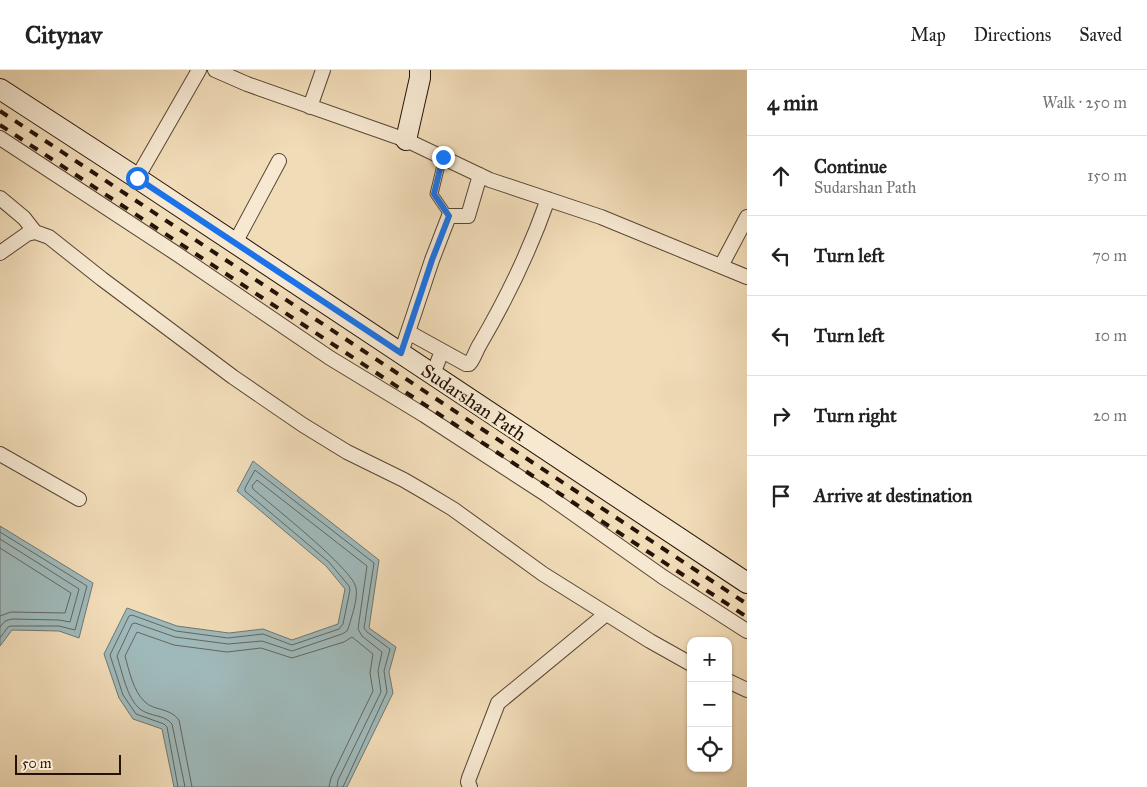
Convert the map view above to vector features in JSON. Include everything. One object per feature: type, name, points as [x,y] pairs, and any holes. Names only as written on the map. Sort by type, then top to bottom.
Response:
[{"type":"main road","points":[[406,140],[420,78],[420,70]]},
{"type":"main road","name":"Sudarshan Path","points":[[0,89],[747,583]]},
{"type":"street","points":[[137,178],[199,70]]},
{"type":"street","points":[[215,70],[247,84],[406,140],[490,180],[601,218],[747,277]]},
{"type":"street","points":[[310,107],[323,70]]},
{"type":"street","points":[[0,138],[177,254],[330,358],[424,415],[547,495],[663,577],[747,631]]},
{"type":"street","points":[[235,243],[279,161]]},
{"type":"street","points":[[401,353],[449,216],[468,216],[480,175]]},
{"type":"street","points":[[0,198],[24,218],[35,232],[49,237],[210,360],[303,425],[347,452],[404,480],[453,509],[528,564],[606,614],[687,662]]},
{"type":"street","points":[[408,332],[466,364],[472,362],[477,348],[498,313],[534,239],[548,199]]},
{"type":"street","points":[[721,266],[747,217]]},
{"type":"street","points":[[0,253],[27,234],[35,232]]},
{"type":"street","points":[[433,374],[442,351]]},
{"type":"street","points":[[0,454],[79,499]]},
{"type":"street","points":[[470,787],[469,778],[498,703],[606,614]]},
{"type":"street","points":[[732,684],[747,690]]},
{"type":"lane","points":[[443,157],[434,194],[449,216]]},
{"type":"water","points":[[253,461],[379,560],[369,628],[396,647],[389,672],[393,693],[347,787],[174,787],[162,729],[133,719],[119,698],[104,654],[127,608],[177,626],[229,633],[263,629],[292,640],[338,624],[345,589],[326,566],[237,491]]},
{"type":"water","points":[[0,526],[93,583],[79,638],[59,631],[12,630],[0,646]]},
{"type":"railway","points":[[0,111],[747,604]]},
{"type":"railway","points":[[0,125],[747,617]]},
{"type":"route","points":[[137,178],[401,353],[449,216],[434,194],[443,157]]}]
